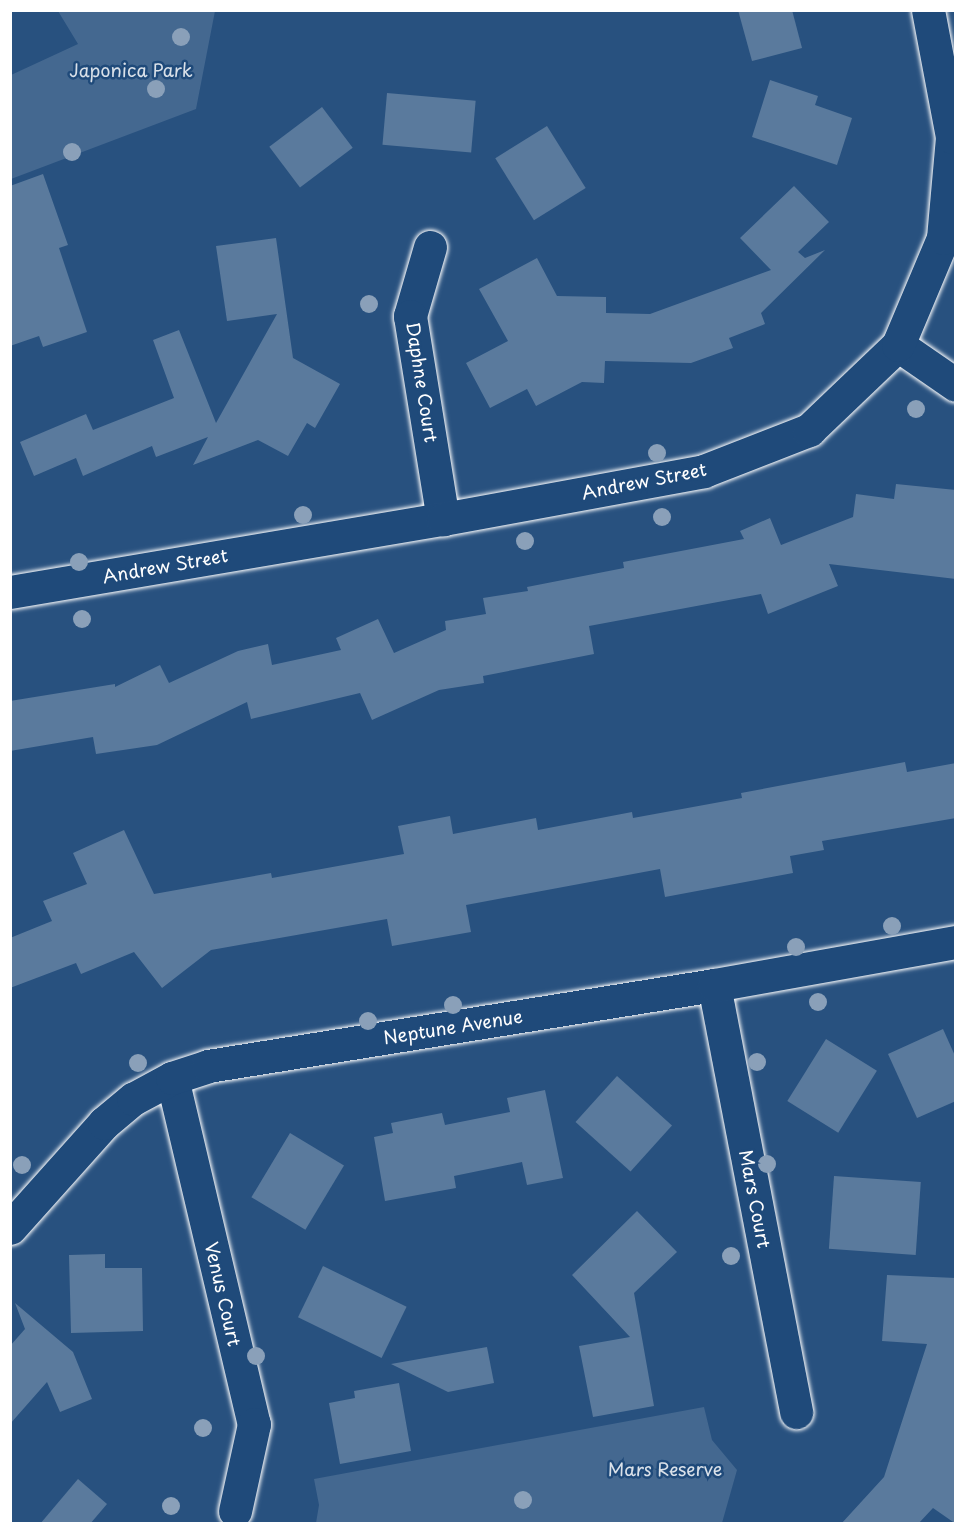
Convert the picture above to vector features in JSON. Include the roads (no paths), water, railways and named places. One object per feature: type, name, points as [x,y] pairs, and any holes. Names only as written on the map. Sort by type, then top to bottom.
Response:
[{"type":"street","name":"Andrew Street","points":[[10,592],[443,519],[704,471],[809,430],[898,345],[943,238],[952,137],[928,10]]},
{"type":"street","name":"Daphne Court","points":[[430,247],[411,316],[443,519]]},
{"type":"street","points":[[898,345],[956,385]]},
{"type":"street","name":"Neptune Avenue","points":[[10,1228],[104,1123],[133,1100],[172,1078],[208,1066],[714,985],[956,942]]},
{"type":"street","name":"Mars Court","points":[[714,985],[796,1412]]},
{"type":"street","name":"Venus Court","points":[[172,1078],[254,1424],[235,1511]]},
{"type":"park label","name":"Japonica Park","points":[[131,70]]},
{"type":"park label","name":"Mars Reserve","points":[[665,1469]]}]
